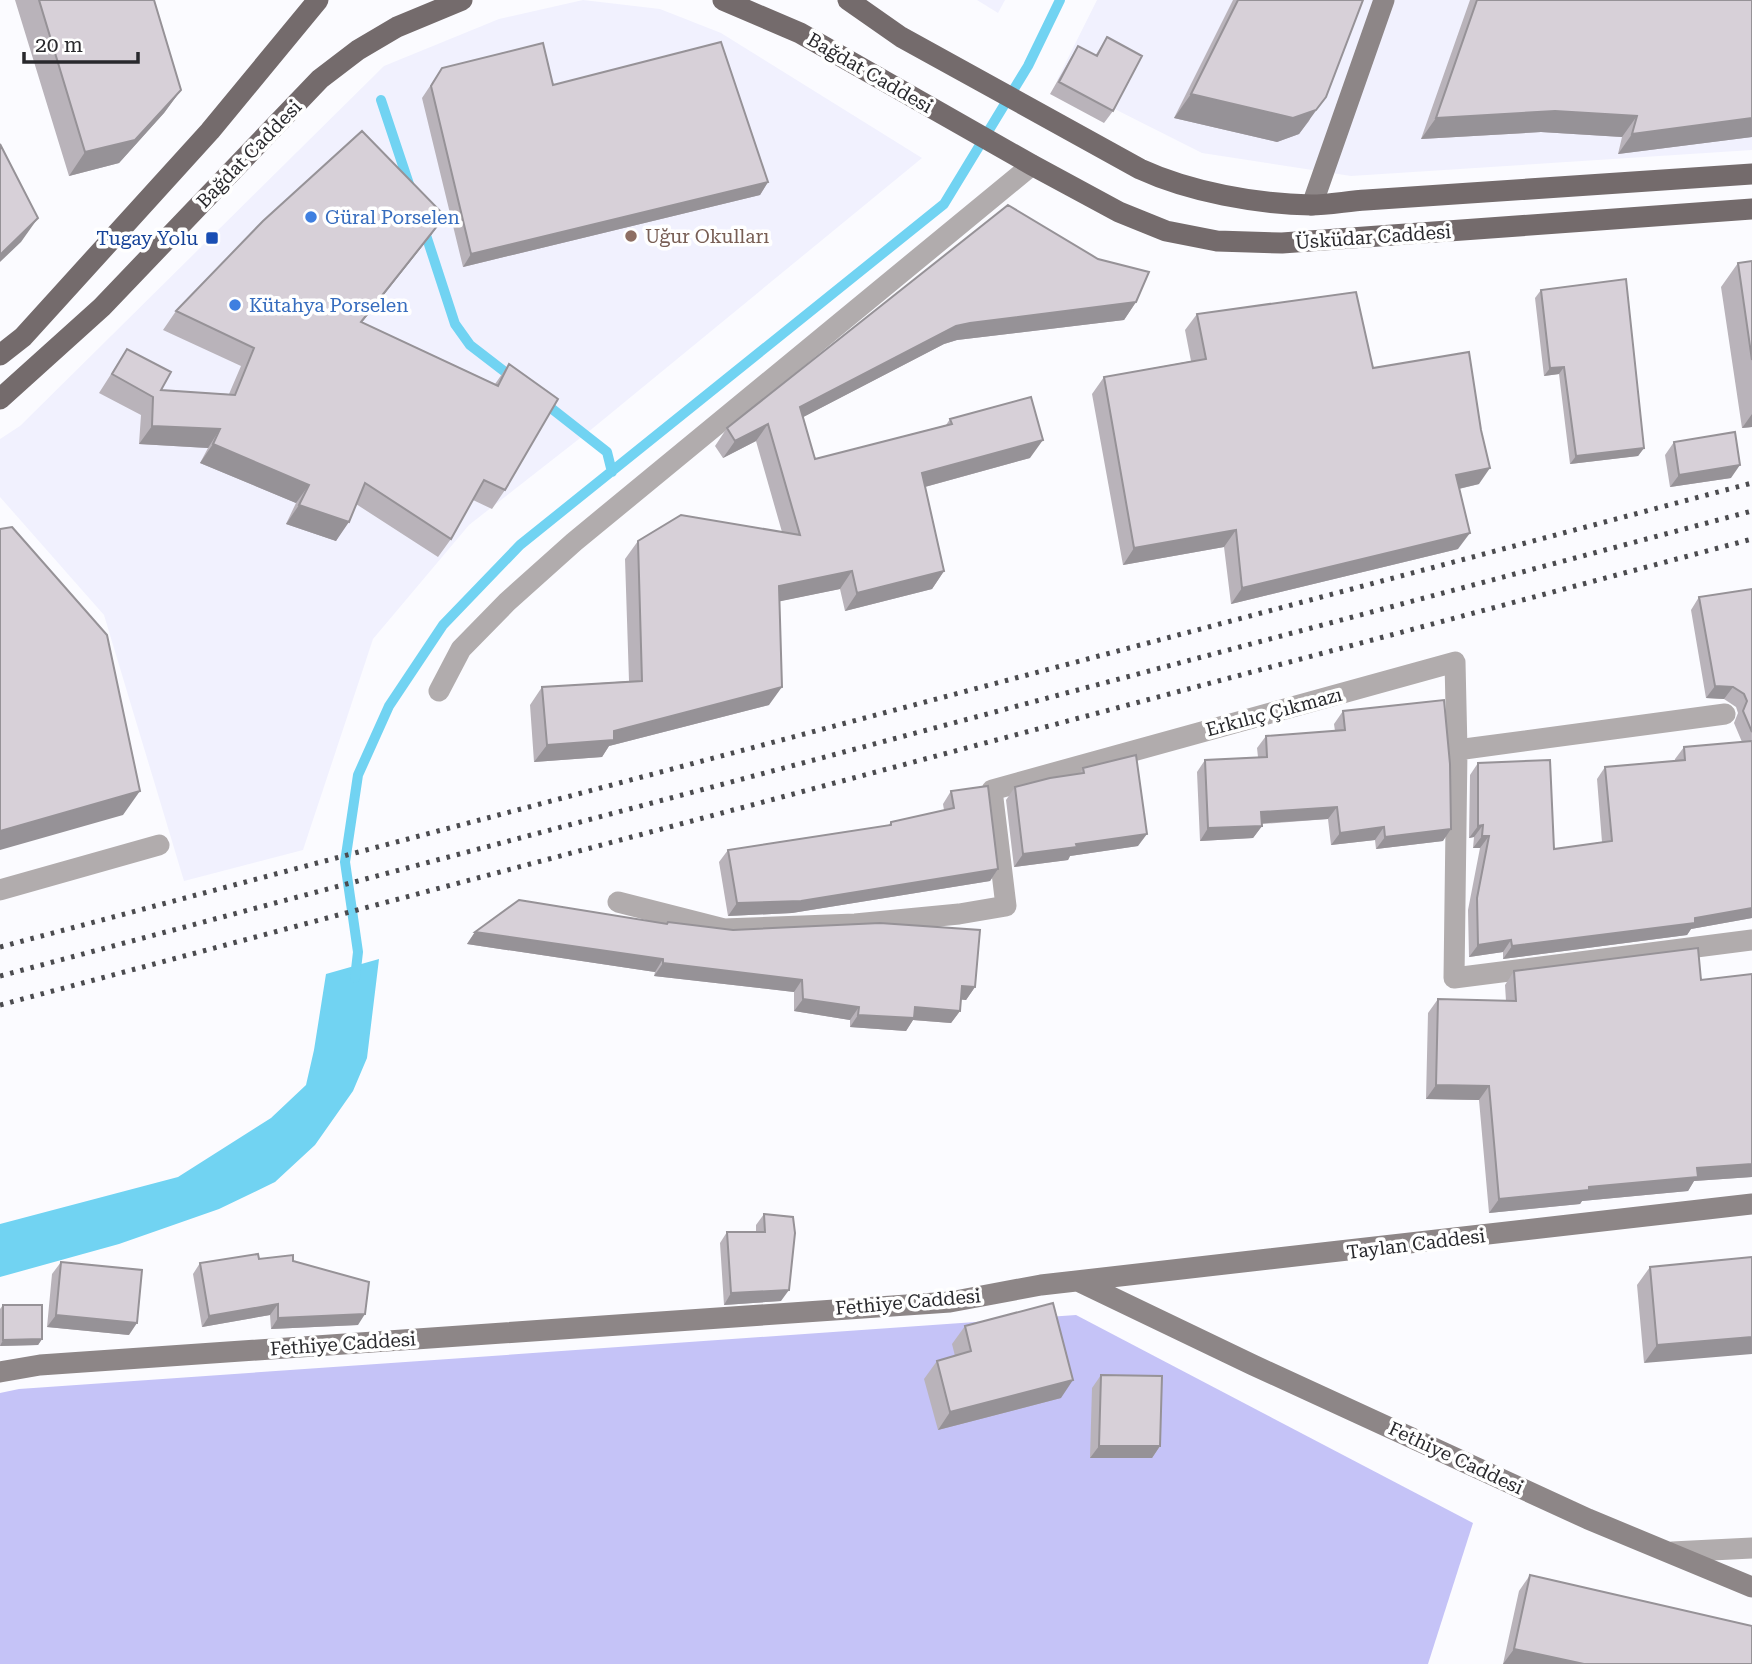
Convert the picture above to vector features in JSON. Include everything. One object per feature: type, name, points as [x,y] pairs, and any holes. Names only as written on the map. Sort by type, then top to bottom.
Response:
[{"type":"main road","points":[[0,355],[23,337],[210,131],[318,0]]},
{"type":"main road","name":"Bağdat Caddesi","points":[[0,400],[102,307],[320,79],[358,50],[397,27],[462,0]]},
{"type":"main road","name":"Bağdat Caddesi","points":[[723,0],[800,33],[1013,153]]},
{"type":"main road","name":"Üsküdar Caddesi","points":[[848,0],[901,37],[1165,180],[1237,197],[1312,205],[1752,174]]},
{"type":"main road","name":"Üsküdar Caddesi","points":[[1013,153],[1119,212],[1166,231],[1217,241],[1282,243],[1752,209]]},
{"type":"street","points":[[1312,205],[1384,0]]},
{"type":"street","points":[[439,691],[461,649],[506,602],[574,542],[1032,165]]},
{"type":"street","name":"Erkılıç Çıkmazı","points":[[618,902],[724,929],[855,924],[959,914],[1006,906],[992,790],[1455,662],[1457,750],[1454,978],[1752,940]]},
{"type":"street","points":[[1457,750],[1725,714]]},
{"type":"street","points":[[0,890],[159,845]]},
{"type":"street","name":"Taylan Caddesi","points":[[1080,1282],[1752,1204]]},
{"type":"street","name":"Fethiye Caddesi","points":[[0,1372],[40,1365],[950,1302],[1041,1285],[1080,1282],[1588,1519],[1752,1587]]},
{"type":"street","points":[[1672,1552],[1752,1548]]},
{"type":"shaded area","points":[[583,0],[660,9],[721,33],[922,158],[593,428],[469,525],[373,639],[303,850],[184,881],[104,615],[0,497],[0,439],[20,426],[384,66],[499,19]]},
{"type":"shaded area","points":[[977,0],[1005,0],[998,13]]},
{"type":"shaded area","points":[[1097,0],[1752,0],[1752,150],[1351,176],[1202,153],[1057,80]]},
{"type":"shaded area","points":[[379,959],[367,1058],[353,1091],[315,1145],[275,1182],[219,1209],[119,1244],[0,1277],[0,1224],[178,1177],[271,1118],[306,1085],[326,974]]},
{"type":"shaded area","points":[[1076,1315],[1473,1523],[1428,1664],[0,1664],[0,1393],[19,1389]]},
{"type":"building","points":[[39,0],[154,0],[181,90],[135,140],[85,152]]},
{"type":"building","points":[[1238,0],[1363,0],[1326,97],[1316,110],[1293,118],[1191,94]]},
{"type":"building","points":[[1477,0],[1752,0],[1752,118],[1632,134],[1637,116],[1555,111],[1436,118]]},
{"type":"building","points":[[1107,37],[1142,56],[1113,111],[1059,82],[1078,46],[1097,56]]},
{"type":"building","points":[[721,42],[768,182],[471,254],[431,86],[442,68],[543,43],[553,85]]},
{"type":"building","points":[[362,131],[445,216],[361,322],[498,386],[509,364],[558,399],[505,490],[484,480],[451,539],[365,483],[349,522],[299,505],[309,485],[213,444],[220,429],[152,426],[153,397],[112,374],[127,349],[171,372],[161,390],[235,395],[254,348],[176,311],[263,221]]},
{"type":"building","points":[[0,144],[38,218],[0,255]]},
{"type":"building","points":[[1008,205],[1098,259],[1149,272],[1136,302],[956,326],[800,407],[815,459],[952,424],[950,419],[1031,397],[1043,440],[922,473],[944,571],[857,593],[852,571],[779,586],[782,687],[614,731],[614,740],[547,745],[542,687],[642,681],[638,541],[681,515],[800,535],[768,424],[735,441],[727,428]]},
{"type":"building","points":[[1752,261],[1752,360],[1738,263]]},
{"type":"building","points":[[1626,279],[1644,448],[1576,456],[1564,367],[1550,368],[1541,290]]},
{"type":"building","points":[[1356,292],[1373,368],[1469,352],[1490,468],[1456,475],[1470,533],[1242,588],[1236,530],[1134,548],[1104,377],[1206,359],[1197,314]]},
{"type":"building","points":[[1735,432],[1740,465],[1679,475],[1674,442]]},
{"type":"building","points":[[12,527],[107,635],[140,791],[0,831],[0,529]]},
{"type":"building","points":[[1752,589],[1752,732],[1743,711],[1747,701],[1744,694],[1733,687],[1715,686],[1699,597]]},
{"type":"building","points":[[1444,700],[1450,764],[1451,829],[1385,837],[1384,827],[1340,833],[1337,807],[1261,812],[1262,826],[1208,828],[1205,760],[1267,757],[1266,736],[1345,730],[1343,711]]},
{"type":"building","points":[[1752,741],[1752,908],[1695,918],[1695,923],[1512,946],[1511,940],[1478,945],[1477,898],[1489,836],[1482,836],[1483,825],[1478,826],[1478,763],[1550,760],[1554,849],[1612,841],[1605,767],[1685,760],[1684,747]]},
{"type":"building","points":[[1136,755],[1147,834],[1023,854],[1015,787],[1084,773],[1083,768]]},
{"type":"building","points":[[988,786],[998,869],[801,901],[737,903],[728,850],[891,825],[891,822],[954,808],[951,791]]},
{"type":"building","points":[[519,900],[667,924],[733,930],[880,923],[980,930],[975,987],[962,986],[960,1011],[915,1007],[914,1018],[858,1015],[859,1007],[803,999],[802,980],[663,963],[663,959],[475,932]]},
{"type":"building","points":[[1698,948],[1701,980],[1752,974],[1752,1164],[1697,1168],[1698,1177],[1499,1199],[1489,1086],[1436,1085],[1438,999],[1516,1001],[1514,971]]},
{"type":"building","points":[[764,1214],[793,1217],[795,1233],[789,1290],[731,1293],[727,1232],[765,1232]]},
{"type":"building","points":[[258,1254],[259,1259],[293,1255],[293,1261],[369,1282],[365,1314],[278,1318],[278,1304],[209,1316],[200,1263]]},
{"type":"building","points":[[1752,1257],[1752,1337],[1657,1345],[1650,1267]]},
{"type":"building","points":[[61,1262],[142,1270],[137,1323],[56,1315]]},
{"type":"building","points":[[1053,1303],[1073,1380],[950,1412],[937,1361],[971,1351],[965,1326]]},
{"type":"building","points":[[3,1305],[42,1305],[42,1339],[3,1340]]},
{"type":"building","points":[[1101,1375],[1162,1376],[1160,1446],[1099,1446]]},
{"type":"building","points":[[1530,1575],[1752,1626],[1752,1664],[1584,1664],[1514,1649]]},
{"type":"waterway","points":[[355,978],[358,952],[345,862],[358,775],[389,706],[443,625],[520,545],[944,204],[1028,66],[1060,0]]},
{"type":"waterway","points":[[381,100],[410,187]]},
{"type":"waterway","points":[[424,229],[455,324],[470,345],[513,378]]},
{"type":"waterway","points":[[542,401],[607,452],[612,472]]},
{"type":"railway","points":[[0,947],[1752,483]]},
{"type":"railway","points":[[0,976],[1752,511]]},
{"type":"railway","points":[[0,1005],[1752,539]]},
{"type":"place","name":"Güral Porselen","points":[[311,217]]},
{"type":"place","name":"Uğur Okulları","points":[[631,236]]},
{"type":"place","name":"Tugay Yolu","points":[[212,238]]},
{"type":"place","name":"Kütahya Porselen","points":[[235,305]]}]
